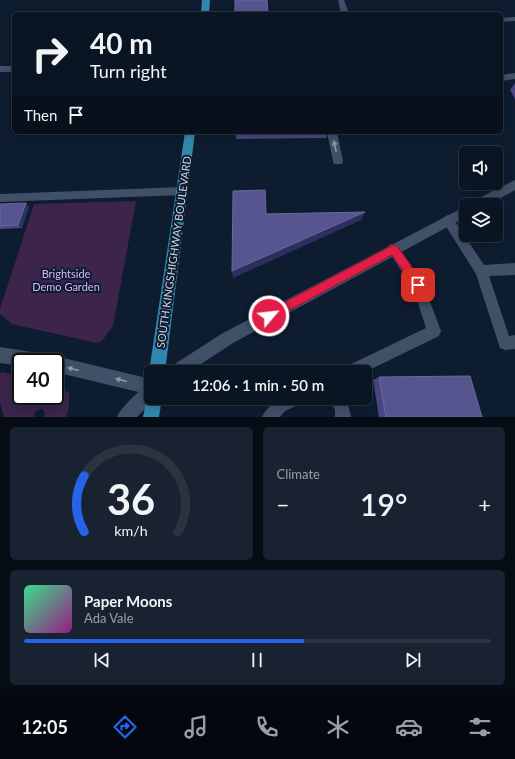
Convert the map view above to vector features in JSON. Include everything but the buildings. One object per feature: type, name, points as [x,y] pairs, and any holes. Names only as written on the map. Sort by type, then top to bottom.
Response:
[{"type":"main road","points":[[205,12],[206,0]]},
{"type":"main road","name":"SOUTH KINGSHIGHWAY BOULEVARD","points":[[158,365],[190,134]]},
{"type":"main road","points":[[151,417],[153,405]]},
{"type":"street","points":[[503,20],[515,19]]},
{"type":"street","points":[[0,69],[12,69]]},
{"type":"street","points":[[491,198],[515,186]]},
{"type":"street","points":[[186,365],[228,338],[459,214]]},
{"type":"street","points":[[0,355],[12,356]]},
{"type":"street","points":[[64,366],[144,385]]},
{"type":"street","points":[[125,417],[144,399]]},
{"type":"lane","points":[[341,0],[344,12]]},
{"type":"lane","points":[[503,78],[515,76]]},
{"type":"lane","points":[[332,134],[338,161]]},
{"type":"lane","points":[[0,198],[182,191]]},
{"type":"lane","points":[[448,220],[481,271],[505,343],[515,342]]},
{"type":"lane","points":[[364,365],[434,331],[418,285],[393,249]]},
{"type":"lane","points":[[481,271],[515,269]]},
{"type":"lane","points":[[270,417],[282,405]]},
{"type":"lane","points":[[340,405],[342,408],[343,417]]},
{"type":"green space","name":"Brightside Demo Garden","points":[[136,201],[113,326],[102,341],[97,343],[12,324],[0,314],[0,309],[34,204]]},
{"type":"green space","points":[[2,372],[12,375],[12,405],[64,405],[64,390],[69,393],[69,406],[66,417],[44,417],[45,414],[43,409],[40,409],[34,413],[34,417],[4,417],[0,403],[0,374]]},
{"type":"route","points":[[269,316],[393,249],[418,285]]}]
